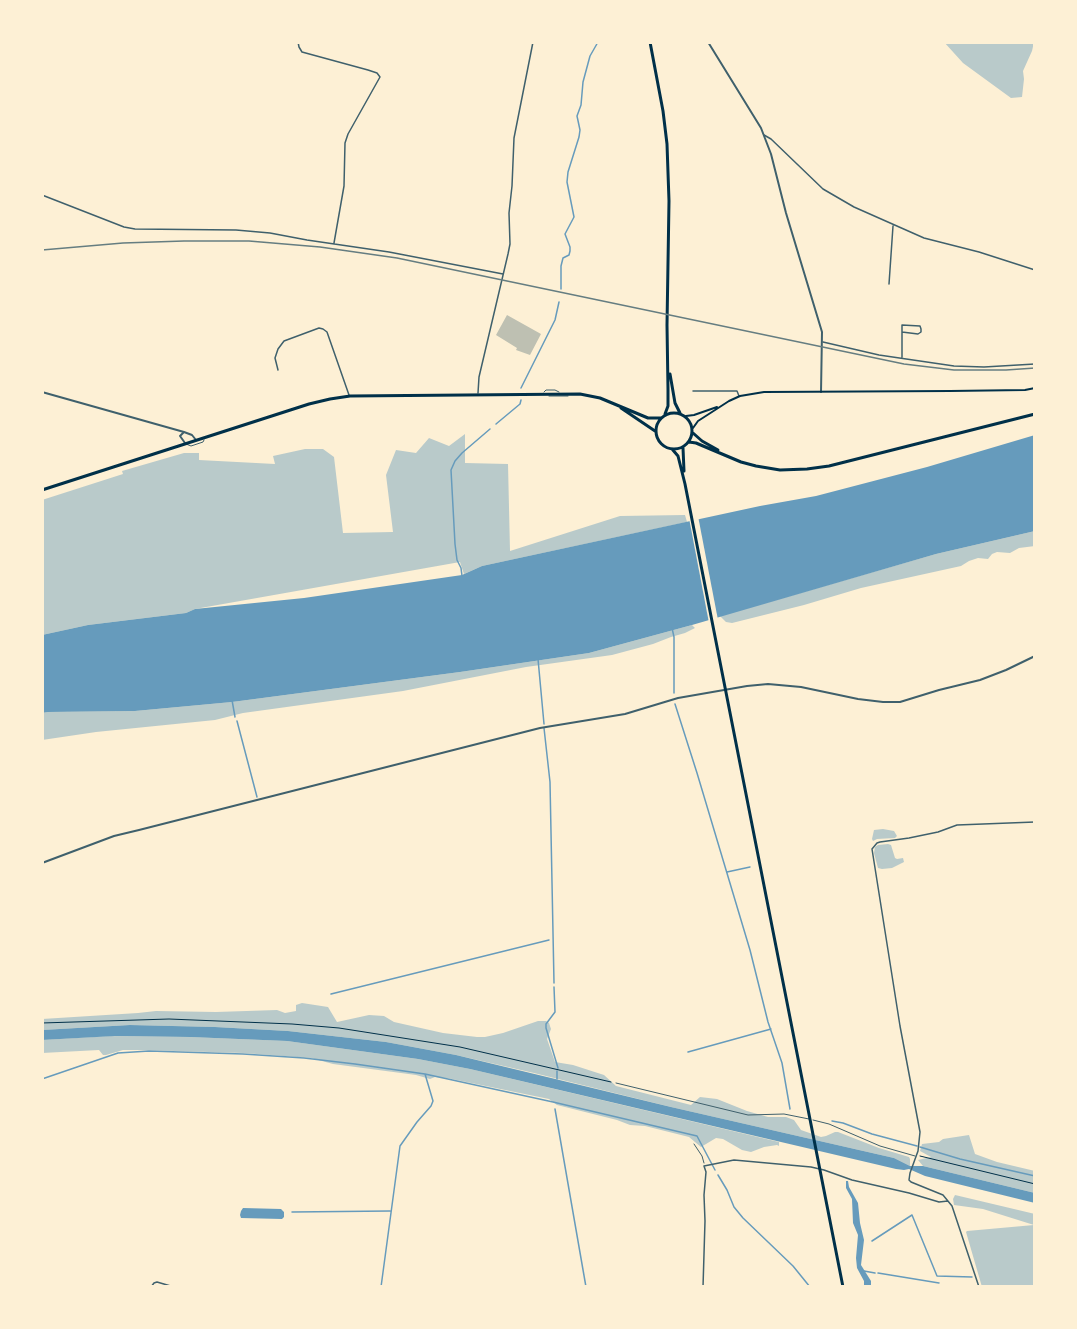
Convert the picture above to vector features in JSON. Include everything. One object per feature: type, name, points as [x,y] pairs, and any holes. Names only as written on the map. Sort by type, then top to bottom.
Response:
[{"type":"main road","points":[[650,42],[667,144],[668,400],[665,414]]},
{"type":"main road","points":[[668,359],[674,399],[680,413]]},
{"type":"main road","points":[[686,416],[722,405],[740,396],[764,392],[1035,388]]},
{"type":"main road","points":[[42,490],[309,404],[350,396],[572,393],[590,395],[609,401],[652,419],[661,418]]},
{"type":"main road","points":[[609,401],[656,432]]},
{"type":"main road","points":[[693,428],[698,421],[722,405]]},
{"type":"main road","points":[[672,449],[683,447],[693,433],[693,428],[686,416],[672,412],[661,418],[656,432],[658,440],[678,456],[686,484],[843,1287]]},
{"type":"main road","points":[[688,442],[694,442],[748,464],[772,469],[814,469],[1035,414]]},
{"type":"main road","points":[[693,433],[727,456]]},
{"type":"main road","points":[[683,447],[684,479]]},
{"type":"street","points":[[298,42],[302,52],[368,70],[380,77],[345,143],[344,186],[334,244]]},
{"type":"street","points":[[478,394],[479,376],[510,244],[508,213],[515,128],[533,42]]},
{"type":"street","points":[[708,42],[764,135],[773,162],[822,332],[820,392]]},
{"type":"street","points":[[764,135],[823,189],[846,203],[935,242],[979,252],[1035,270]]},
{"type":"street","points":[[42,195],[124,227],[135,229],[236,230],[270,233],[389,252],[503,274]]},
{"type":"street","points":[[890,284],[893,225]]},
{"type":"street","points":[[902,332],[918,334],[921,329],[920,326],[905,324],[902,326],[902,332],[902,358]]},
{"type":"street","points":[[278,370],[275,358],[284,341],[319,328],[323,329],[327,332],[350,396]]},
{"type":"street","points":[[823,342],[879,355],[963,366],[1035,364]]},
{"type":"street","points":[[693,391],[737,391],[740,396]]},
{"type":"street","points":[[42,392],[184,432],[192,435],[196,440]]},
{"type":"street","points":[[174,429],[185,443]]},
{"type":"street","points":[[180,436],[184,432]]},
{"type":"street","points":[[42,863],[114,836],[540,728],[626,714],[673,699],[762,684],[787,685],[850,698],[900,702],[980,680],[1035,656]]},
{"type":"street","points":[[979,1287],[955,1212],[948,1200],[943,1195],[909,1180],[920,1132],[900,1026],[872,849],[876,843],[938,832],[957,825],[1035,822]]},
{"type":"street","points":[[703,1287],[706,1172],[704,1166],[734,1160],[811,1167],[939,1202],[948,1200]]},
{"type":"street","points":[[151,1287],[157,1282],[174,1287]]},
{"type":"lane","points":[[543,394],[550,397],[568,396],[572,393]]},
{"type":"lane","points":[[185,443],[190,446],[203,442],[205,437]]},
{"type":"lane","points":[[616,1083],[748,1115],[784,1114],[829,1124],[880,1146],[915,1156]]},
{"type":"lane","points":[[694,1144],[702,1156],[704,1166]]},
{"type":"path","points":[[42,1023],[169,1019],[292,1024],[460,1047],[616,1083]]},
{"type":"path","points":[[915,1156],[1035,1184]]},
{"type":"shaded area","points":[[944,42],[1034,42],[1023,71],[1022,97],[1011,98],[963,63]]},
{"type":"shaded area","points":[[465,434],[465,463],[508,464],[510,551],[620,516],[685,515],[687,522],[482,566],[464,574],[460,562],[195,609],[186,613],[88,625],[42,635],[42,500],[123,474],[122,471],[184,453],[199,453],[199,460],[275,464],[273,456],[305,449],[323,449],[334,457],[343,533],[393,532],[386,475],[396,450],[416,453],[429,438],[449,446]]},
{"type":"shaded area","points":[[1035,531],[1035,546],[1019,548],[1010,553],[997,552],[988,559],[978,558],[961,566],[861,588],[732,623],[726,622],[720,616],[936,554]]},
{"type":"shaded area","points":[[692,625],[695,628],[685,633],[612,655],[526,667],[403,691],[243,713],[215,720],[42,740],[42,713],[135,711],[232,702],[460,672],[589,653]]},
{"type":"shaded area","points":[[874,830],[894,831],[897,836],[873,841]]},
{"type":"shaded area","points":[[891,845],[895,858],[903,858],[904,862],[892,868],[878,868],[874,853],[875,847]]},
{"type":"shaded area","points":[[302,1003],[328,1007],[337,1022],[369,1015],[384,1016],[394,1022],[443,1033],[477,1037],[503,1033],[538,1021],[546,1021],[551,1029],[547,1039],[555,1062],[604,1075],[616,1086],[691,1105],[700,1097],[717,1099],[768,1117],[786,1117],[794,1120],[801,1130],[821,1137],[838,1132],[909,1157],[910,1166],[894,1158],[456,1055],[386,1042],[288,1031],[215,1027],[130,1025],[42,1030],[42,1019],[156,1011],[277,1010],[285,1013],[296,1011],[296,1005]]},
{"type":"shaded area","points":[[111,1036],[287,1041],[418,1059],[470,1069],[779,1142],[779,1146],[764,1147],[751,1152],[716,1138],[701,1147],[689,1137],[645,1126],[630,1125],[557,1105],[549,1099],[447,1078],[430,1079],[416,1075],[333,1064],[311,1058],[141,1050],[123,1050],[106,1055],[99,1050],[42,1053],[42,1040]]},
{"type":"shaded area","points":[[969,1135],[975,1154],[1035,1171],[1035,1193],[923,1166],[918,1160],[931,1157],[920,1151],[922,1144]]},
{"type":"shaded area","points":[[955,1195],[1035,1214],[1035,1287],[982,1287],[966,1232],[1034,1225],[983,1209],[954,1205]]},
{"type":"water","points":[[1035,435],[1035,531],[936,554],[589,653],[232,702],[135,711],[42,713],[42,635],[88,625],[186,613],[195,609],[304,598],[462,575],[482,566],[816,496],[927,467]]},
{"type":"water","points":[[130,1025],[288,1031],[386,1042],[456,1055],[894,1158],[910,1166],[923,1166],[1035,1193],[1035,1203],[925,1176],[909,1169],[896,1169],[470,1069],[418,1059],[287,1041],[115,1036],[42,1040],[42,1030]]},
{"type":"water","points":[[846,1181],[858,1203],[864,1240],[861,1265],[871,1281],[871,1287],[864,1287],[864,1281],[857,1268],[858,1235],[853,1223],[852,1199],[846,1188]]},
{"type":"water","points":[[243,1208],[281,1209],[284,1217],[282,1219],[241,1218]]},
{"type":"pier","points":[[698,516],[718,620],[709,623],[689,518]]},
{"type":"building","points":[[507,315],[541,334],[530,355],[516,350],[517,348],[496,335]]},
{"type":"waterway","points":[[561,289],[561,266],[563,258],[569,255],[570,251],[565,234],[574,217],[567,182],[568,172],[579,137],[577,116],[581,105],[583,82],[590,56],[598,42]]},
{"type":"waterway","points":[[521,388],[555,320],[559,302]]},
{"type":"waterway","points":[[496,424],[520,404],[521,400]]},
{"type":"waterway","points":[[462,576],[455,544],[451,470],[462,453],[490,429]]},
{"type":"waterway","points":[[672,628],[674,693]]},
{"type":"waterway","points":[[538,659],[544,724]]},
{"type":"waterway","points":[[232,700],[235,717]]},
{"type":"waterway","points":[[675,704],[750,950],[768,1022],[782,1063],[790,1109]]},
{"type":"waterway","points":[[237,721],[257,797]]},
{"type":"waterway","points":[[544,728],[550,782],[554,983]]},
{"type":"waterway","points":[[727,872],[750,867]]},
{"type":"waterway","points":[[331,994],[549,940]]},
{"type":"waterway","points":[[554,987],[555,1012],[546,1024],[546,1028],[558,1068]]},
{"type":"waterway","points":[[688,1052],[771,1029]]},
{"type":"waterway","points":[[42,1079],[118,1053],[149,1051],[304,1058],[425,1074],[433,1101],[400,1146],[381,1287]]},
{"type":"waterway","points":[[557,1071],[557,1079]]},
{"type":"waterway","points":[[425,1074],[697,1136],[715,1170]]},
{"type":"waterway","points":[[555,1109],[586,1287]]},
{"type":"waterway","points":[[832,1121],[917,1146]]},
{"type":"waterway","points":[[920,1147],[960,1159],[1035,1176]]},
{"type":"waterway","points":[[718,1175],[734,1207],[743,1218],[793,1266],[810,1287]]},
{"type":"waterway","points":[[292,1212],[390,1211]]},
{"type":"waterway","points":[[872,1241],[912,1215],[937,1276],[972,1277]]},
{"type":"waterway","points":[[864,1271],[875,1273]]},
{"type":"waterway","points":[[878,1273],[939,1283]]},
{"type":"railway","points":[[42,250],[123,243],[184,241],[249,241],[320,247],[397,258],[904,364],[954,370],[1035,368]]}]
